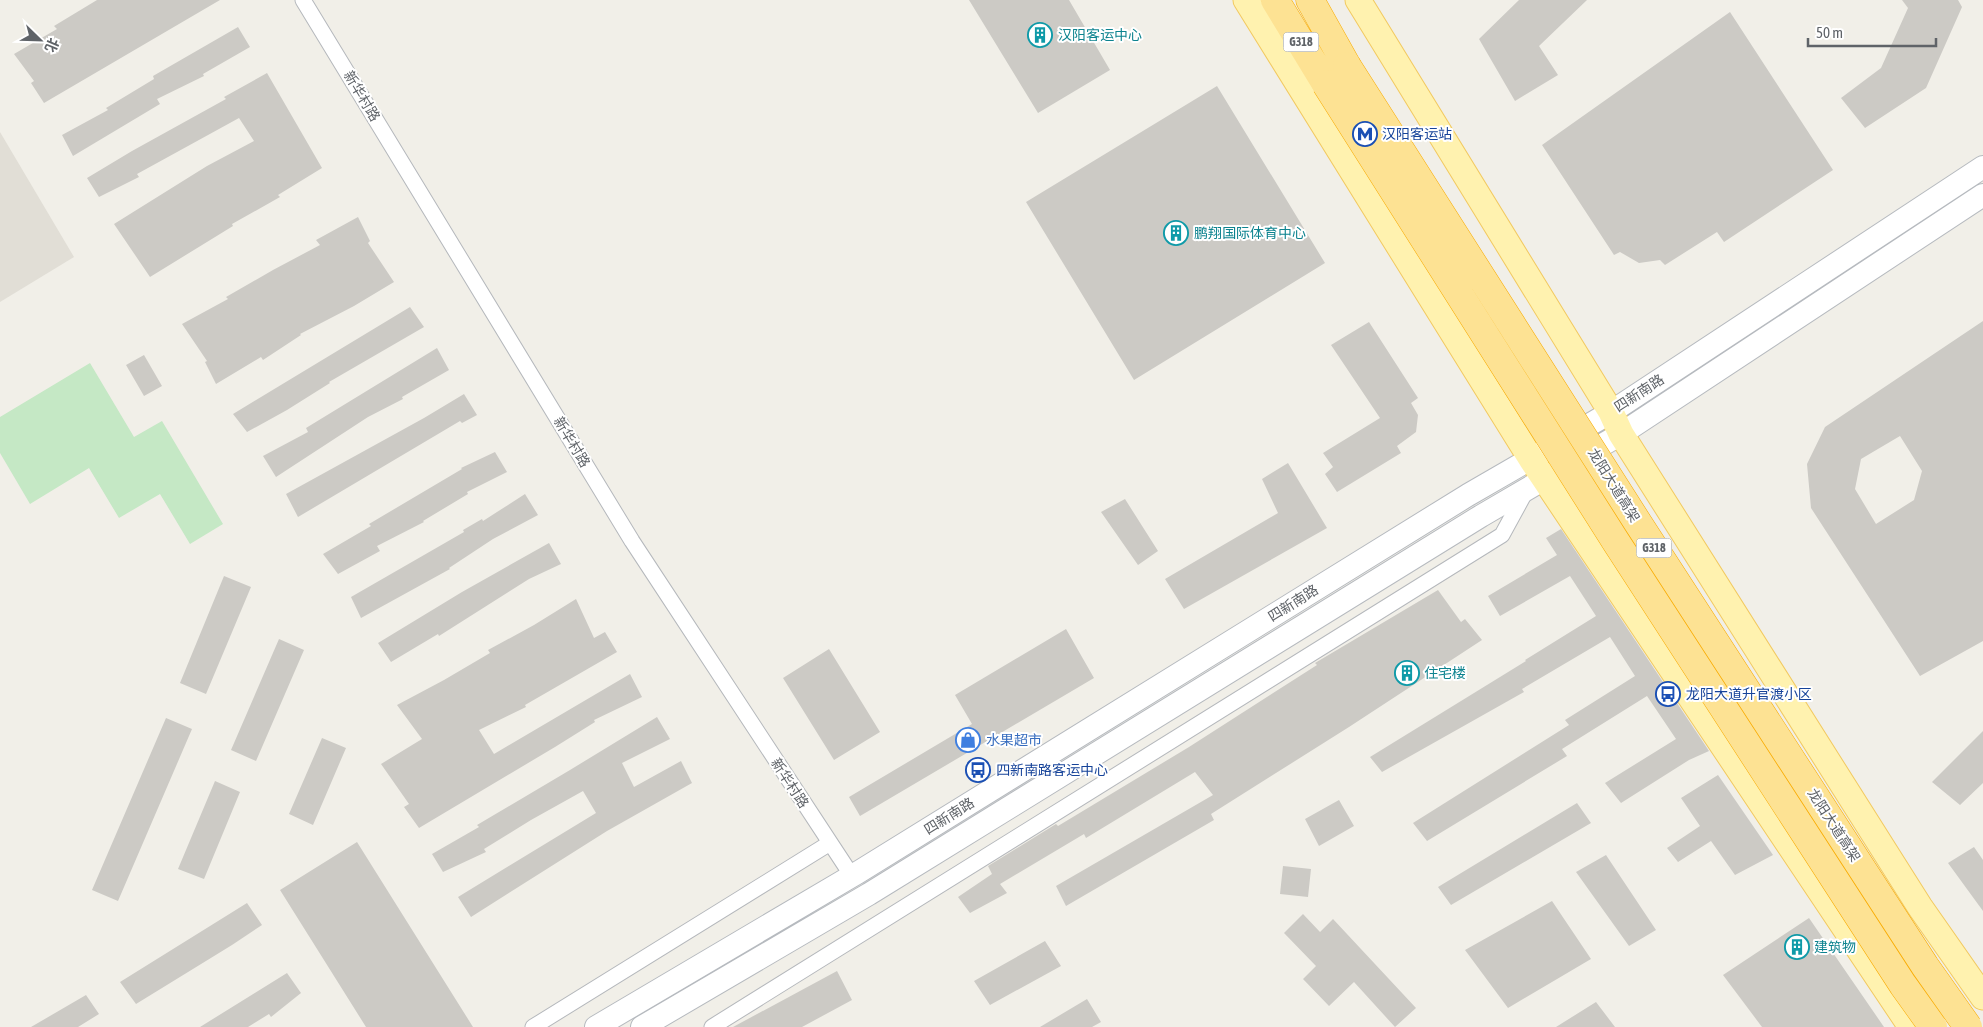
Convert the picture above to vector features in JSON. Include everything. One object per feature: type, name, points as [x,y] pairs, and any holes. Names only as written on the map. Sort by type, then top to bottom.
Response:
[{"type":"highway","name":"龙阳大道高架","points":[[1275,0],[1326,84],[1616,542],[1898,977],[1933,1027]]},
{"type":"highway","name":"龙阳大道高架","points":[[1310,0],[1347,66],[1649,540],[1925,966],[1968,1027]]},
{"type":"main road","points":[[1246,0],[1535,475],[1911,1027]]},
{"type":"main road","points":[[1358,0],[1616,423],[1920,907],[1983,996]]},
{"type":"main road","name":"四新南路","points":[[1616,423],[1983,167]]},
{"type":"main road","name":"四新南路","points":[[642,1027],[869,894],[1616,423],[1983,195]]},
{"type":"main road","name":"四新南路","points":[[596,1027],[852,876],[1468,495],[1535,475]]},
{"type":"street","name":"新华村路","points":[[303,0],[632,541],[852,876]]},
{"type":"street","points":[[712,1027],[1502,534],[1535,475]]},
{"type":"street","points":[[533,1027],[830,843]]},
{"type":"shaded area","points":[[0,132],[74,257],[0,302]]},
{"type":"green space","points":[[90,363],[134,437],[162,421],[223,524],[190,544],[160,494],[119,518],[89,468],[30,504],[0,453],[0,417]]},
{"type":"building","points":[[97,0],[220,0],[44,103],[31,83],[34,81],[14,54],[57,29],[54,26]]},
{"type":"building","name":"汉阳客运中心","points":[[969,0],[1069,0],[1110,70],[1038,113]]},
{"type":"building","points":[[1519,0],[1587,0],[1539,46],[1558,75],[1515,101],[1479,39]]},
{"type":"building","points":[[1902,0],[1958,0],[1962,7],[1926,88],[1865,128],[1841,98],[1881,68],[1908,8]]},
{"type":"building","points":[[1730,12],[1833,170],[1724,242],[1717,232],[1665,265],[1660,260],[1639,263],[1620,252],[1614,255],[1542,145]]},
{"type":"building","points":[[238,27],[250,47],[203,74],[204,76],[157,99],[160,104],[73,156],[62,135],[108,110],[106,108],[154,79],[153,76]]},
{"type":"building","points":[[267,73],[322,168],[278,195],[280,197],[232,224],[233,226],[150,277],[114,224],[207,166],[254,141],[239,118],[137,174],[139,177],[99,197],[87,178],[226,99],[224,97]]},
{"type":"building","name":"鹏翔国际体育中心","points":[[1217,86],[1325,263],[1134,380],[1026,202]]},
{"type":"building","points":[[358,217],[370,241],[368,243],[394,282],[354,306],[300,334],[263,360],[261,357],[216,384],[205,362],[207,361],[182,324],[228,299],[226,297],[273,270],[320,245],[316,240]]},
{"type":"building","points":[[410,307],[424,327],[329,382],[287,410],[247,432],[233,414]]},
{"type":"building","points":[[1983,321],[1983,641],[1920,676],[1811,508],[1807,464],[1825,427]],"holes":[[[1900,436],[1922,471],[1914,500],[1876,524],[1855,489],[1861,459]]]},
{"type":"building","points":[[1369,322],[1418,398],[1411,403],[1418,415],[1416,432],[1397,446],[1401,453],[1337,492],[1325,474],[1333,467],[1323,453],[1380,418],[1331,345]]},
{"type":"building","points":[[437,348],[449,370],[402,397],[403,399],[368,417],[276,477],[263,456],[308,432],[306,428]]},
{"type":"building","points":[[144,355],[162,386],[144,396],[126,365]]},
{"type":"building","points":[[464,394],[477,415],[462,423],[460,421],[298,517],[286,494]]},
{"type":"building","points":[[495,452],[507,472],[467,492],[468,494],[424,522],[377,546],[380,551],[338,574],[323,554],[371,526],[369,524],[461,468]]},
{"type":"building","points":[[1288,463],[1327,528],[1184,609],[1165,579],[1278,513],[1262,479]]},
{"type":"building","points":[[525,494],[538,515],[493,539],[450,569],[361,618],[351,597],[464,532],[463,530],[482,519],[483,521]]},
{"type":"building","points":[[1125,499],[1158,551],[1138,565],[1101,512]]},
{"type":"building","points":[[1561,529],[1709,751],[1689,760],[1621,803],[1605,783],[1676,739],[1647,696],[1562,749],[1567,756],[1427,841],[1413,823],[1569,725],[1565,720],[1635,676],[1610,637],[1522,689],[1524,692],[1382,772],[1370,757],[1596,616],[1570,576],[1500,616],[1488,596],[1557,555],[1546,538]]},
{"type":"building","points":[[549,543],[561,564],[529,579],[439,636],[438,634],[391,662],[378,643],[462,592]]},
{"type":"building","points":[[224,576],[251,587],[206,694],[180,683]]},
{"type":"building","points":[[1438,590],[1461,622],[1465,619],[1482,640],[1211,814],[1214,820],[1066,906],[1056,886],[1213,795],[1195,772],[1086,838],[1084,834],[1000,884],[1007,893],[970,913],[958,897],[992,874],[988,866],[1189,747],[1317,665],[1315,663]]},
{"type":"building","points":[[576,599],[594,638],[605,632],[617,652],[525,705],[526,707],[479,730],[494,754],[630,674],[642,697],[594,720],[595,722],[555,747],[419,828],[404,807],[409,804],[381,764],[422,739],[397,705],[490,653],[488,650]]},
{"type":"building","points":[[1066,629],[1094,678],[860,816],[849,797],[972,724],[955,695]]},
{"type":"building","points":[[279,639],[304,650],[256,761],[231,750]]},
{"type":"building","points":[[829,649],[880,732],[834,760],[783,678]]},
{"type":"building","points":[[657,717],[670,739],[622,763],[634,787],[681,761],[692,783],[607,831],[471,917],[458,897],[596,813],[583,791],[484,849],[486,852],[443,872],[432,854]]},
{"type":"building","points":[[166,718],[192,729],[118,901],[92,890]]},
{"type":"building","points":[[1983,731],[1983,783],[1960,805],[1932,782]]},
{"type":"building","points":[[322,738],[346,748],[313,825],[289,814]]},
{"type":"building","points":[[1718,775],[1773,855],[1735,875],[1711,841],[1678,862],[1667,848],[1700,826],[1681,798]]},
{"type":"building","points":[[215,781],[240,792],[204,879],[178,869]]},
{"type":"building","points":[[1339,800],[1354,826],[1319,846],[1305,819]]},
{"type":"building","points":[[1577,803],[1591,823],[1451,905],[1438,887]]},
{"type":"building","points":[[357,842],[473,1027],[366,1027],[280,890]]},
{"type":"building","points":[[1974,847],[1983,860],[1983,911],[1948,863]]},
{"type":"building","points":[[1606,855],[1656,930],[1629,946],[1576,872]]},
{"type":"building","points":[[1283,866],[1311,869],[1308,897],[1280,894]]},
{"type":"building","points":[[1552,901],[1591,959],[1508,1008],[1465,950]]},
{"type":"building","points":[[247,903],[262,925],[136,1004],[120,982]]},
{"type":"building","points":[[1303,914],[1320,932],[1333,919],[1416,1008],[1395,1027],[1354,982],[1329,1006],[1303,979],[1316,966],[1284,933]]},
{"type":"building","name":"建筑物","points":[[1809,918],[1884,1027],[1762,1027],[1723,975]]},
{"type":"building","points":[[1045,941],[1061,966],[990,1005],[974,981]]},
{"type":"building","points":[[837,971],[852,1000],[802,1027],[733,1027]]},
{"type":"building","points":[[287,973],[301,993],[271,1017],[269,1014],[248,1027],[200,1027]]},
{"type":"building","points":[[86,995],[99,1014],[78,1027],[31,1027]]},
{"type":"building","points":[[1087,999],[1101,1022],[1092,1027],[1040,1027]]},
{"type":"building","points":[[1596,1002],[1615,1027],[1556,1027]]},
{"type":"place","name":"汉阳客运中心","points":[[1040,35]]},
{"type":"place","name":"汉阳客运站","points":[[1365,134]]},
{"type":"place","name":"鹏翔国际体育中心","points":[[1176,233]]},
{"type":"place","name":"住宅楼","points":[[1407,673]]},
{"type":"place","name":"龙阳大道升官渡小区","points":[[1668,694]]},
{"type":"place","name":"水果超市","points":[[968,740]]},
{"type":"place","name":"四新南路客运中心","points":[[978,770]]},
{"type":"place","name":"建筑物","points":[[1797,947]]}]
